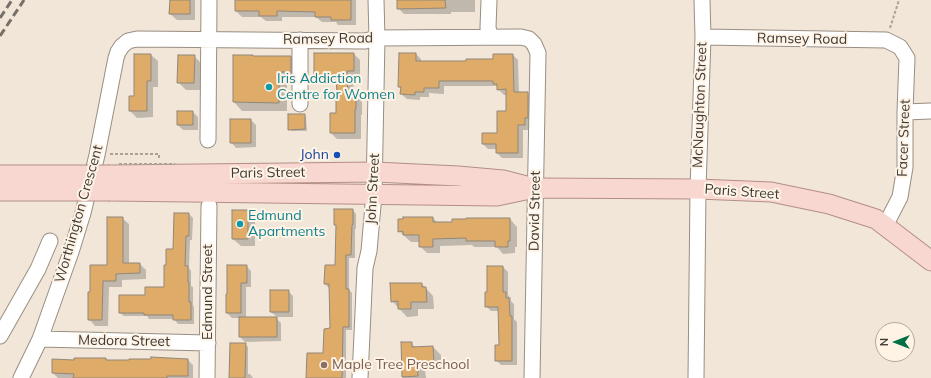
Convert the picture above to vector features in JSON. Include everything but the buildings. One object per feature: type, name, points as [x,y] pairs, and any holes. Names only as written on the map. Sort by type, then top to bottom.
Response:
[{"type":"main road","name":"Paris Street","points":[[0,190],[111,183],[375,172],[503,180],[536,188]]},
{"type":"main road","name":"Paris Street","points":[[0,175],[111,183],[374,194],[497,196],[536,188],[698,189],[771,192],[829,204],[876,219],[931,261]]},
{"type":"street","points":[[208,140],[209,0]]},
{"type":"street","name":"John Street","points":[[360,378],[365,268],[370,243],[375,172],[377,38],[376,0]]},
{"type":"street","points":[[489,0],[488,28],[491,37]]},
{"type":"street","name":"McNaughton Street","points":[[696,378],[702,0]]},
{"type":"street","name":"Ramsey Road","points":[[122,46],[128,41],[138,39],[365,41],[377,38],[491,37],[521,37],[529,39],[534,44]]},
{"type":"street","name":"Ramsey Road","points":[[702,37],[886,40],[900,47]]},
{"type":"street","points":[[300,40],[300,104]]},
{"type":"street","name":"David Street","points":[[532,378],[538,53],[534,44]]},
{"type":"street","name":"Worthington Crescent","points":[[21,378],[40,339],[71,252],[83,213],[97,155],[116,58],[122,46]]},
{"type":"street","name":"Facer Street","points":[[885,226],[900,197],[905,167],[907,58],[900,47]]},
{"type":"street","points":[[905,112],[931,111]]},
{"type":"street","name":"Edmund Street","points":[[207,378],[209,206]]},
{"type":"street","points":[[0,336],[38,268],[50,241]]},
{"type":"street","name":"Medora Street","points":[[40,339],[208,343]]},
{"type":"path","points":[[886,40],[899,0]]},
{"type":"path","points":[[110,154],[159,154],[159,164]]},
{"type":"railway","points":[[0,18],[12,0]]},
{"type":"railway","points":[[0,36],[24,0]]},
{"type":"place","name":"Iris Addiction Centre for Women","points":[[269,87]]},
{"type":"place","name":"John","points":[[337,155]]},
{"type":"place","name":"Edmund Apartments","points":[[240,224]]},
{"type":"place","name":"Maple Tree Preschool","points":[[324,365]]}]
